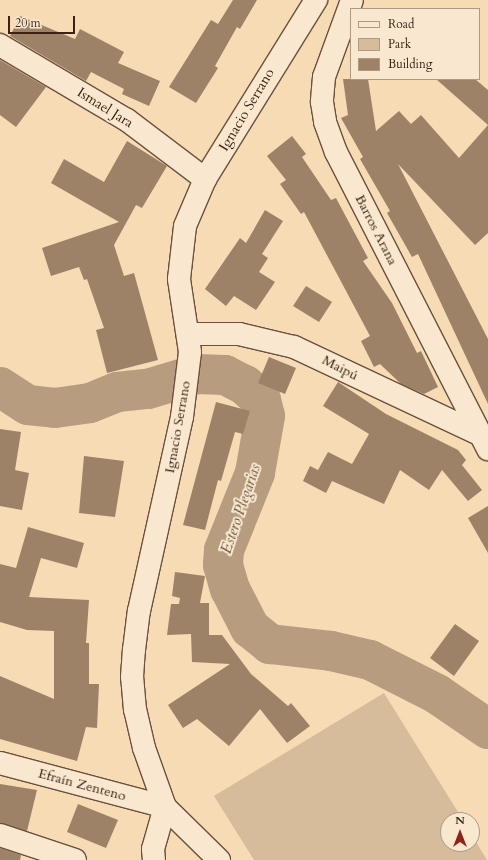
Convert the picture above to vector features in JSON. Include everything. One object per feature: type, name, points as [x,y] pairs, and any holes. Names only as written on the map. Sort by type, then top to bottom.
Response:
[{"type":"street","name":"Ignacio Serrano","points":[[219,860],[165,807],[144,748],[132,677],[139,611],[182,417],[190,343],[179,279],[181,240],[190,209],[205,179],[316,0]]},
{"type":"street","name":"Barros Arana","points":[[352,0],[324,78],[322,102],[325,122],[336,152],[484,442]]},
{"type":"street","name":"Ismael Jara","points":[[0,45],[127,120],[205,179]]},
{"type":"street","name":"Maipú","points":[[190,343],[239,334],[294,347],[484,442]]},
{"type":"street","name":"Efraín Zenteno","points":[[0,762],[165,807]]},
{"type":"street","points":[[154,860],[153,849],[165,807]]},
{"type":"street","points":[[0,835],[75,860]]},
{"type":"green space","points":[[384,693],[458,812],[440,812],[440,852],[480,852],[480,848],[487,860],[254,860],[214,796]]},
{"type":"building","points":[[233,0],[257,0],[240,29],[237,27],[215,66],[218,68],[196,103],[169,87],[211,20],[218,24]]},
{"type":"building","points":[[20,16],[75,39],[80,29],[124,52],[118,63],[160,81],[149,106],[122,94],[124,89],[91,72],[86,81],[10,36]]},
{"type":"building","points":[[0,60],[46,87],[16,127],[0,115]]},
{"type":"building","points":[[343,79],[368,80],[376,131],[399,111],[411,124],[421,115],[459,158],[488,125],[488,233],[475,245],[398,164],[488,339],[488,404],[418,254],[412,257],[387,213],[390,211],[360,159],[363,157],[341,118],[348,115]]},
{"type":"building","points":[[437,80],[476,80],[488,90],[488,125]]},
{"type":"building","points":[[292,136],[306,154],[302,157],[331,200],[336,198],[368,258],[363,261],[392,303],[417,353],[421,351],[438,387],[424,394],[401,384],[380,364],[374,367],[361,341],[370,336],[304,212],[301,214],[280,184],[286,180],[267,156]]},
{"type":"building","points":[[127,141],[167,166],[142,208],[136,205],[114,245],[124,276],[134,273],[158,360],[107,373],[96,330],[104,328],[87,279],[84,280],[79,267],[51,276],[42,248],[119,222],[51,183],[64,159],[104,182]]},
{"type":"building","points":[[265,210],[283,221],[262,254],[268,258],[259,272],[275,282],[256,310],[234,296],[226,306],[205,289],[240,238],[246,243]]},
{"type":"building","points":[[306,286],[332,302],[319,322],[293,306]]},
{"type":"building","points":[[269,357],[296,368],[285,394],[258,383]]},
{"type":"building","points":[[338,382],[386,414],[458,450],[466,460],[462,465],[482,490],[468,501],[442,470],[429,490],[400,470],[384,504],[332,481],[326,493],[303,481],[310,466],[318,470],[328,452],[352,464],[369,434],[323,406]]},
{"type":"building","points":[[216,402],[250,411],[243,434],[235,432],[221,481],[218,480],[205,530],[183,525]]},
{"type":"building","points":[[0,429],[21,432],[15,470],[29,473],[22,510],[0,506]]},
{"type":"building","points":[[84,456],[124,461],[115,517],[79,513]]},
{"type":"building","points":[[488,506],[488,553],[468,518]]},
{"type":"building","points":[[28,527],[84,543],[77,568],[41,558],[29,597],[89,600],[86,643],[89,643],[89,684],[99,684],[97,728],[86,727],[77,761],[0,739],[0,676],[54,699],[54,631],[27,630],[0,622],[0,564],[16,568]]},
{"type":"building","points":[[175,572],[205,576],[200,603],[209,603],[209,635],[222,635],[251,674],[288,706],[291,703],[310,726],[287,743],[260,709],[229,746],[197,719],[183,728],[168,705],[230,664],[192,662],[191,634],[167,635],[171,604],[179,604],[180,598],[172,596]]},
{"type":"building","points":[[455,624],[479,641],[454,676],[430,658]]},
{"type":"building","points":[[0,784],[37,790],[27,831],[0,823]]},
{"type":"building","points":[[78,804],[118,820],[106,848],[67,832]]},
{"type":"building","points":[[0,848],[21,855],[20,860],[0,860]]},
{"type":"waterway","name":"Estero Plegarias","points":[[0,387],[28,405],[55,408],[90,403],[117,392],[148,389],[197,374],[225,375],[245,385],[261,400],[265,416],[255,473],[224,550],[223,565],[230,589],[250,628],[270,644],[331,651],[370,660],[437,694],[488,729]]}]
